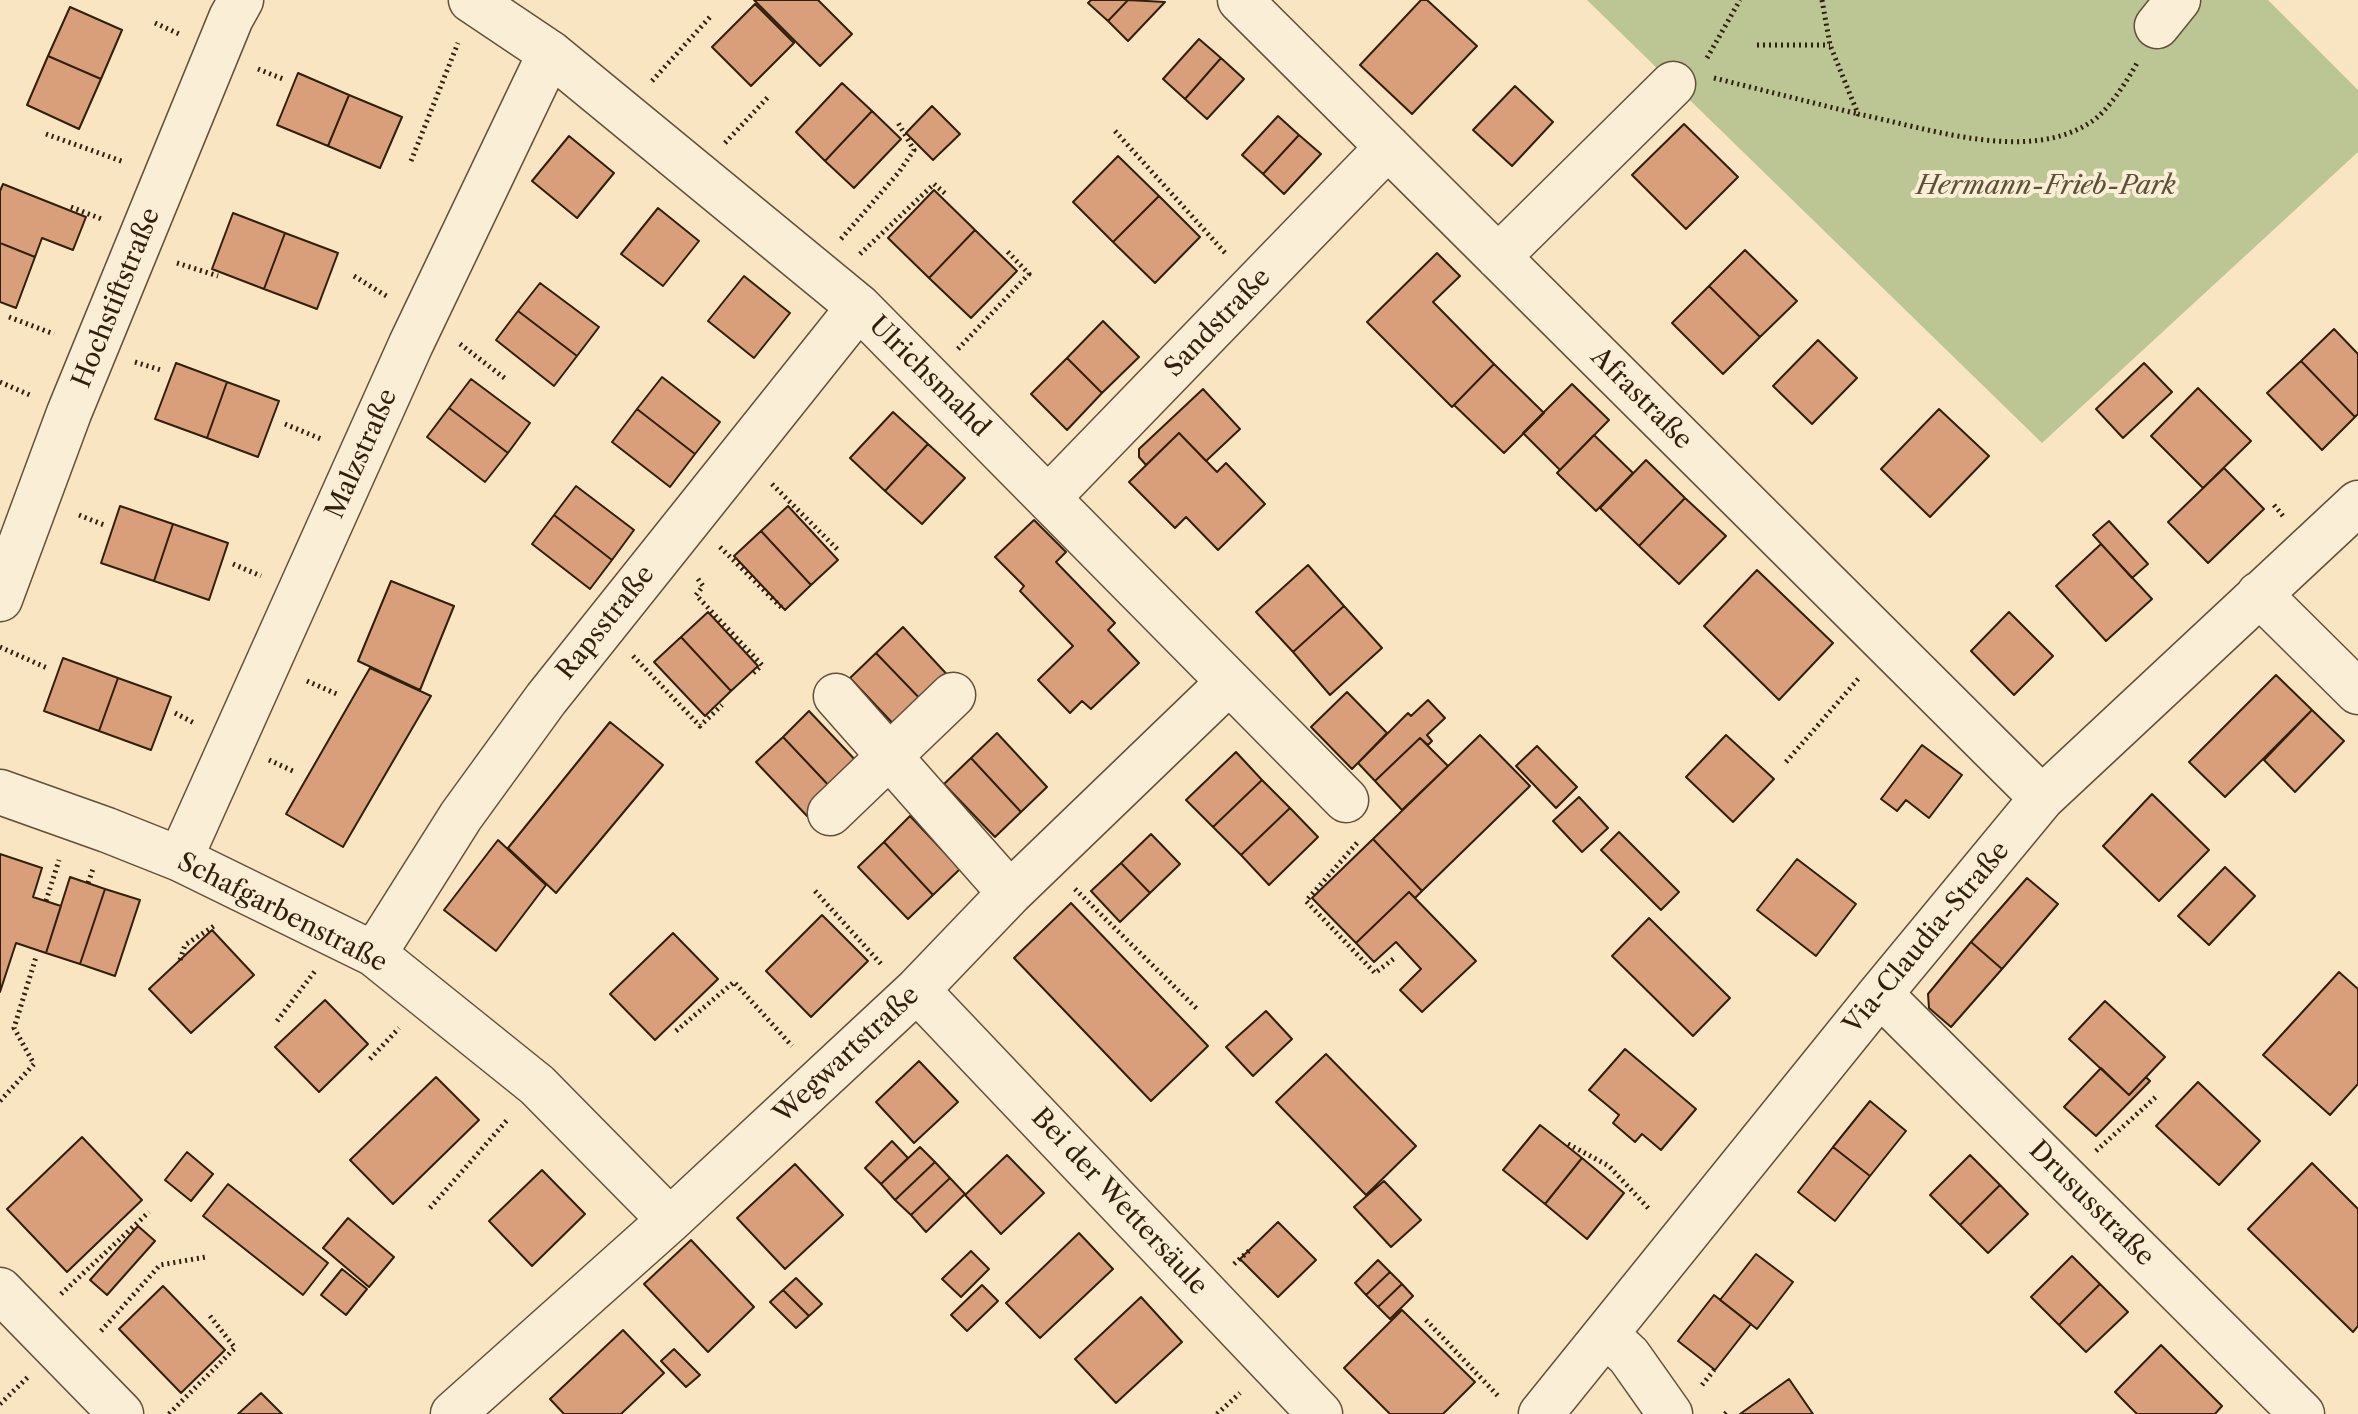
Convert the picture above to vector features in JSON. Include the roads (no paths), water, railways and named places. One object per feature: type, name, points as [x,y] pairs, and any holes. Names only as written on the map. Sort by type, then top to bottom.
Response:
[{"type":"street","name":"Hochstiftstraße","points":[[0,599],[69,413],[241,0]]},
{"type":"street","name":"Afrastraße","points":[[1240,0],[2042,798]]},
{"type":"street","name":"Ulrichsmahd","points":[[473,1],[550,53],[834,287],[929,378],[1346,800]]},
{"type":"street","name":"Malzstraße","points":[[180,859],[411,344],[550,53]]},
{"type":"street","points":[[1498,257],[1685,80]]},
{"type":"street","name":"Sandstraße","points":[[1048,498],[1388,147]]},
{"type":"street","name":"Rapsstraße","points":[[357,946],[461,816],[546,699],[742,454],[834,287]]},
{"type":"street","name":"Via-Claudia-Straße","points":[[1524,1409],[1606,1334],[2042,798],[2358,503]]},
{"type":"street","points":[[2259,594],[2358,692]]},
{"type":"street","name":"Wegwartstraße","points":[[453,1414],[822,1079],[1228,683]]},
{"type":"street","points":[[830,813],[953,695]]},
{"type":"street","points":[[836,696],[1010,893]]},
{"type":"street","name":"Schafgarbenstraße","points":[[0,792],[180,859],[357,946],[537,1085],[670,1220]]},
{"type":"street","name":"Bei der Wettersäule","points":[[913,993],[1320,1414]]},
{"type":"street","name":"Drususstraße","points":[[1880,994],[2302,1414]]},
{"type":"street","points":[[0,1290],[121,1414]]},
{"type":"street","points":[[1606,1334],[1629,1356],[1670,1414]]},
{"type":"park label","name":"Hermann-Frieb-Park","points":[[2046,186]]}]
